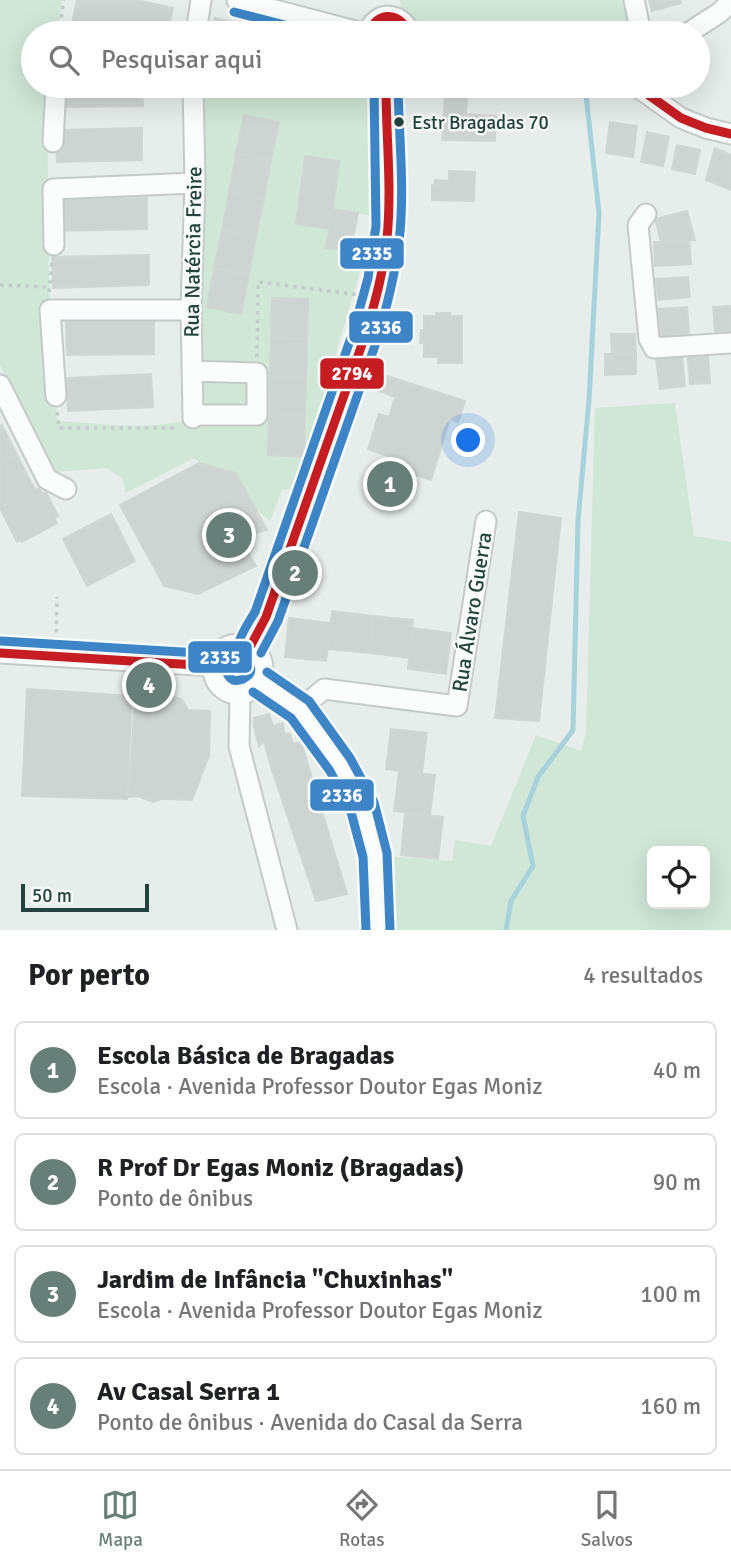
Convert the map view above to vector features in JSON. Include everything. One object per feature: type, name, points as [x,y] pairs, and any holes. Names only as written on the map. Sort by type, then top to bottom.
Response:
[{"type":"street","points":[[198,21],[201,0]]},
{"type":"street","points":[[237,0],[318,21]]},
{"type":"street","points":[[634,0],[638,21]]},
{"type":"street","points":[[707,21],[731,2]]},
{"type":"street","points":[[375,21],[388,8],[403,21]]},
{"type":"street","points":[[53,142],[55,98]]},
{"type":"street","name":"Rua Natércia Freire","points":[[193,98],[193,417]]},
{"type":"street","points":[[250,646],[267,617],[377,297],[388,227],[386,98]]},
{"type":"street","points":[[655,98],[681,118],[731,134]]},
{"type":"street","points":[[54,245],[53,189],[195,183]]},
{"type":"street","points":[[646,214],[638,225],[649,339],[654,348],[731,343]]},
{"type":"street","points":[[56,396],[50,310],[191,310]]},
{"type":"street","points":[[193,371],[257,373],[257,415],[193,417]]},
{"type":"street","points":[[0,385],[47,478],[66,489]]},
{"type":"street","name":"Rua Álvaro Guerra","points":[[300,709],[324,689],[457,706],[486,521]]},
{"type":"street","points":[[234,644],[250,646],[261,659],[263,675],[260,682],[248,692],[240,694],[220,686],[213,666],[220,651],[234,644]]},
{"type":"street","points":[[0,653],[213,666]]},
{"type":"street","points":[[260,682],[300,709],[340,765],[363,808],[375,855],[378,930]]},
{"type":"street","points":[[240,694],[239,746],[287,930]]},
{"type":"path","points":[[61,21],[64,0]]},
{"type":"path","points":[[50,310],[49,287],[54,245]]},
{"type":"path","points":[[257,373],[258,282],[377,297]]},
{"type":"path","points":[[0,285],[49,287]]},
{"type":"path","points":[[58,428],[178,428],[193,417]]},
{"type":"path","points":[[56,656],[57,597]]},
{"type":"green space","points":[[0,0],[62,0],[59,21],[21,21],[21,98],[47,98],[49,287],[57,421],[142,426],[193,418],[193,98],[370,98],[371,216],[358,213],[351,249],[366,250],[300,472],[299,487],[282,490],[270,521],[194,458],[125,493],[123,479],[107,468],[55,472],[0,365]]},
{"type":"green space","points":[[400,0],[628,0],[635,21],[411,21],[401,7]]},
{"type":"green space","points":[[675,403],[694,536],[731,542],[731,930],[378,930],[375,855],[452,861],[455,840],[491,846],[536,735],[581,751],[586,732],[595,408]]},
{"type":"building","points":[[77,0],[137,0],[173,8],[170,21],[72,21]]},
{"type":"building","points":[[649,0],[680,0],[681,3],[652,11]]},
{"type":"building","points":[[61,98],[143,98],[143,106],[61,107]]},
{"type":"building","points":[[445,98],[467,98],[466,114],[496,116],[495,141],[442,140]]},
{"type":"building","points":[[244,115],[279,122],[271,160],[236,153]]},
{"type":"building","points":[[610,122],[637,126],[633,157],[606,153]]},
{"type":"building","points":[[142,128],[142,160],[57,162],[56,130]]},
{"type":"building","points":[[647,132],[669,137],[663,166],[641,162]]},
{"type":"building","points":[[677,145],[700,150],[695,174],[672,169]]},
{"type":"building","points":[[715,148],[731,155],[731,190],[706,180]]},
{"type":"building","points":[[236,153],[271,160],[264,199],[229,192]]},
{"type":"building","points":[[305,156],[339,161],[333,209],[358,213],[351,250],[325,248],[330,229],[296,224]]},
{"type":"building","points":[[449,171],[475,172],[474,201],[432,200],[432,185],[435,186],[435,180],[449,181]]},
{"type":"building","points":[[229,192],[264,199],[256,237],[222,230]]},
{"type":"building","points":[[147,198],[147,229],[57,231],[56,200]]},
{"type":"building","points":[[687,211],[695,240],[661,242],[655,219]]},
{"type":"building","points":[[222,230],[256,237],[249,275],[214,268]]},
{"type":"building","points":[[689,241],[691,264],[655,266],[654,242]]},
{"type":"building","points":[[149,255],[149,285],[53,288],[52,257]]},
{"type":"building","points":[[214,268],[249,275],[241,314],[207,307]]},
{"type":"building","points":[[688,277],[690,297],[658,300],[656,279]]},
{"type":"building","points":[[272,298],[308,299],[307,339],[271,338]]},
{"type":"building","points":[[731,306],[731,332],[715,333],[713,307]]},
{"type":"building","points":[[687,307],[689,335],[661,338],[658,309]]},
{"type":"building","points":[[436,313],[462,316],[462,363],[438,363],[438,357],[424,357],[424,343],[420,343],[424,316],[436,316]]},
{"type":"building","points":[[154,319],[154,354],[67,355],[66,320]]},
{"type":"building","points":[[611,334],[635,334],[636,354],[612,355]]},
{"type":"building","points":[[271,338],[307,339],[306,378],[270,377]]},
{"type":"building","points":[[605,354],[636,354],[636,374],[605,375]]},
{"type":"building","points":[[708,356],[710,383],[690,384],[688,358]]},
{"type":"building","points":[[682,357],[685,386],[660,389],[656,360]]},
{"type":"building","points":[[151,374],[153,407],[68,411],[67,378]]},
{"type":"building","points":[[384,375],[465,401],[458,422],[450,419],[431,480],[391,467],[394,458],[368,449],[379,414],[389,417],[395,397],[379,391]]},
{"type":"building","points":[[270,377],[306,378],[305,416],[269,415]]},
{"type":"building","points":[[269,415],[305,416],[304,457],[268,455]]},
{"type":"building","points":[[2,425],[17,455],[0,463],[0,426]]},
{"type":"building","points":[[17,455],[35,490],[0,508],[0,463]]},
{"type":"building","points":[[199,463],[236,473],[267,530],[251,535],[252,548],[248,552],[256,566],[198,594],[164,586],[120,505]]},
{"type":"building","points":[[39,488],[42,494],[46,492],[58,516],[54,518],[57,523],[22,542],[17,542],[0,508]]},
{"type":"building","points":[[519,512],[561,518],[539,721],[495,718]]},
{"type":"building","points":[[111,514],[135,561],[87,586],[63,539]]},
{"type":"building","points":[[332,611],[373,616],[369,653],[328,649]]},
{"type":"building","points":[[373,616],[413,620],[409,658],[369,653]]},
{"type":"building","points":[[289,618],[331,623],[326,661],[285,657]]},
{"type":"building","points":[[412,628],[451,633],[446,674],[408,669]]},
{"type":"building","points":[[27,689],[132,696],[127,799],[22,796]]},
{"type":"building","points":[[155,692],[182,699],[188,710],[210,711],[209,756],[192,800],[161,799],[153,802],[138,796],[129,797],[135,694]]},
{"type":"building","points":[[269,714],[273,726],[283,723],[284,733],[290,734],[293,744],[301,742],[347,894],[316,901],[264,741],[259,746],[254,727],[254,718]]},
{"type":"building","points":[[391,729],[427,733],[422,773],[386,769]]},
{"type":"building","points":[[399,771],[435,775],[430,815],[394,811]]},
{"type":"building","points":[[405,813],[443,817],[438,859],[401,855]]},
{"type":"waterway","points":[[506,930],[511,901],[533,866],[523,816],[538,777],[573,730],[578,520],[589,400],[599,213],[586,98]]},
{"type":"transit line","name":"2336","points":[[234,12],[269,21]]},
{"type":"transit line","name":"2794","points":[[377,21],[389,16],[400,21]]},
{"type":"transit line","name":"2335","points":[[1,641],[215,654],[223,660],[228,675],[233,680],[249,675],[250,667],[239,651],[239,643],[255,612],[354,329],[368,278],[376,226],[374,98]]},
{"type":"transit line","name":"2794","points":[[250,647],[266,617],[366,333],[379,286],[386,250],[388,219],[386,98]]},
{"type":"transit line","name":"2336","points":[[261,653],[278,621],[388,302],[401,223],[398,98]]},
{"type":"transit line","name":"2794","points":[[653,98],[681,118],[731,134]]},
{"type":"transit line","name":"2794","points":[[0,653],[213,666]]},
{"type":"transit line","name":"2335","points":[[267,672],[309,701],[350,758],[374,802],[387,853],[390,930]]},
{"type":"transit line","name":"2336","points":[[253,692],[291,718],[330,771],[351,812],[363,857],[366,930]]},
{"type":"place","name":"Estr Bragadas 70","points":[[399,122]]},
{"type":"place","name":"Escola Básica de Bragadas","points":[[390,484]]},
{"type":"place","name":"Jardim de Infância \"Chuxinhas\"","points":[[229,535]]},
{"type":"place","name":"R Prof Dr Egas Moniz (Bragadas)","points":[[295,573]]},
{"type":"place","name":"Av Casal Serra 1","points":[[149,685]]}]
